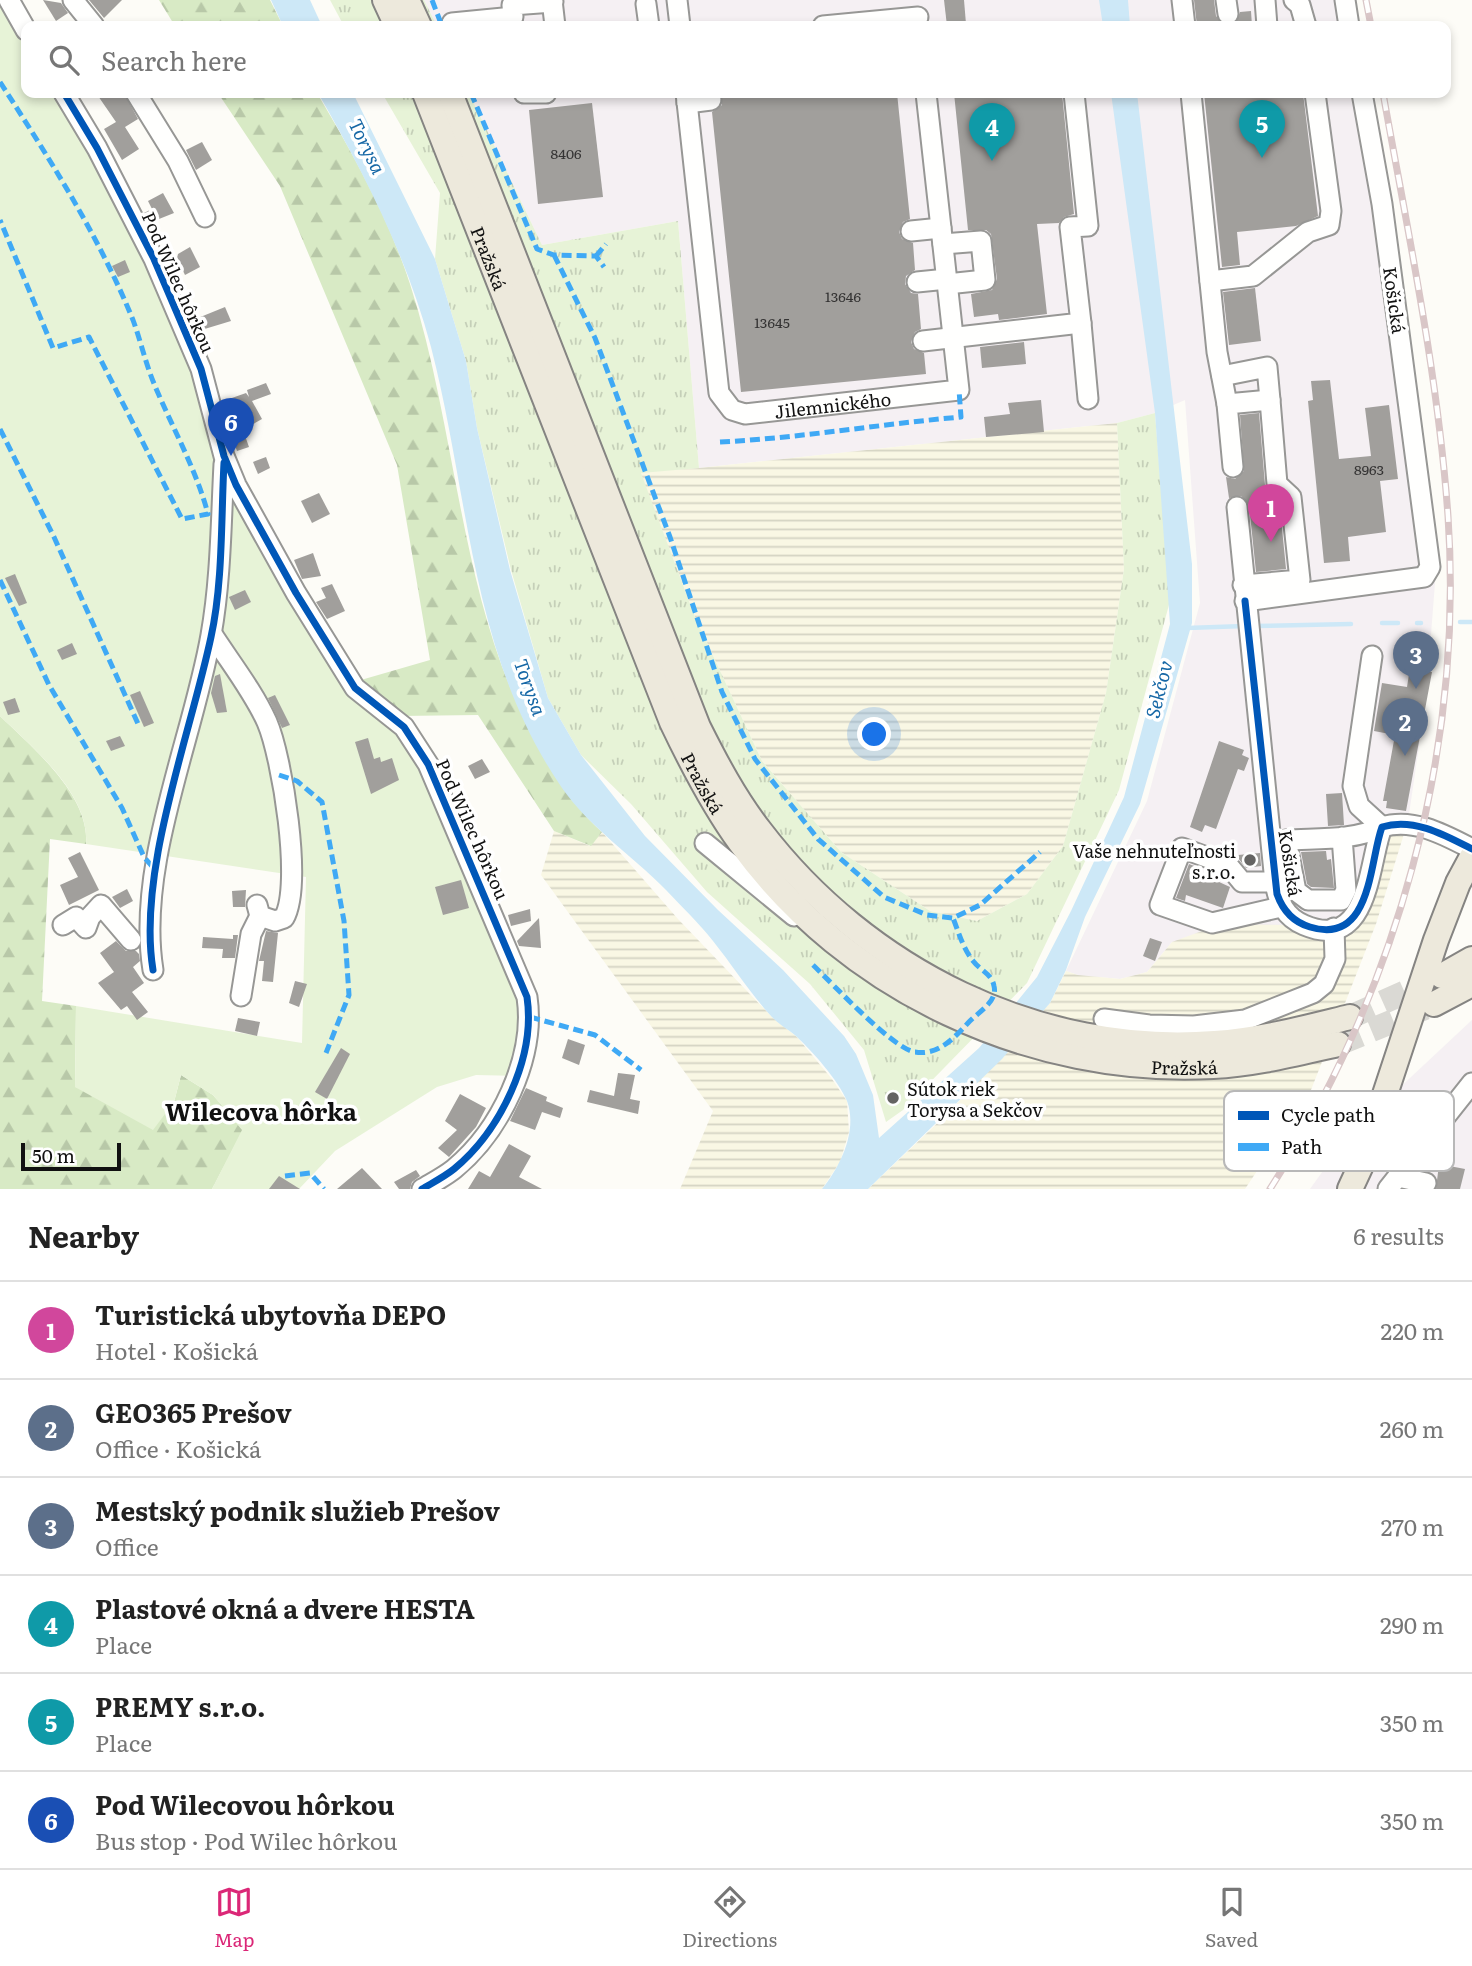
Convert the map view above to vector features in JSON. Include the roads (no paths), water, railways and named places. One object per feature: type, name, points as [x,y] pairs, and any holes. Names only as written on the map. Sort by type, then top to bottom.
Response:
[{"type":"main road","points":[[385,0],[395,21]]},
{"type":"main road","points":[[407,0],[417,21]]},
{"type":"main road","name":"Pražská","points":[[427,98],[518,296]]},
{"type":"main road","name":"Pražská","points":[[452,98],[518,296],[570,432],[650,668],[693,765],[740,842],[765,874],[818,927],[870,968],[954,1004],[1080,1034],[1162,1044],[1214,1044],[1261,1038],[1350,1017]]},
{"type":"main road","name":"Pražská","points":[[570,432],[698,727],[758,830],[812,891],[845,921],[954,1004],[1002,1036],[1065,1054],[1158,1066],[1214,1066],[1266,1060],[1338,1044]]},
{"type":"main road","points":[[1386,1091],[1436,940],[1458,883],[1472,856]]},
{"type":"main road","points":[[1442,976],[1472,958]]},
{"type":"main road","points":[[1434,1004],[1472,984]]},
{"type":"street","points":[[9,0],[21,21]]},
{"type":"street","points":[[73,0],[90,21]]},
{"type":"street","points":[[677,0],[679,21]]},
{"type":"street","points":[[1182,0],[1184,21]]},
{"type":"street","points":[[1267,21],[1269,0]]},
{"type":"street","points":[[1294,0],[1300,5],[1305,21]]},
{"type":"street","points":[[1345,0],[1348,21]]},
{"type":"street","points":[[472,21],[513,17],[512,5],[552,1],[554,21]]},
{"type":"street","points":[[646,4],[648,21]]},
{"type":"street","points":[[863,21],[918,14]]},
{"type":"street","name":"Pod Wilec hôrkou","points":[[67,98],[155,259],[201,369],[224,456],[236,485],[296,593],[355,688],[404,727],[428,764],[527,997],[530,1017],[526,1042],[515,1082],[503,1107],[468,1157],[452,1171],[422,1189]]},
{"type":"street","points":[[139,98],[178,161],[205,217]]},
{"type":"street","points":[[687,98],[711,100]]},
{"type":"street","name":"Jilemnického","points":[[687,98],[719,393],[732,410],[745,414],[959,390],[927,98]]},
{"type":"street","points":[[1075,98],[1088,226],[1070,227],[1088,399]]},
{"type":"street","points":[[1192,98],[1233,467]]},
{"type":"street","points":[[1210,281],[1253,276],[1308,232],[1329,225],[1331,211],[1316,98]]},
{"type":"street","name":"Košická","points":[[1334,928],[1305,925],[1281,907],[1275,882],[1246,609],[1424,577],[1430,567],[1382,204],[1363,98]]},
{"type":"street","points":[[911,231],[981,241],[985,280],[917,282]]},
{"type":"street","points":[[923,341],[1081,323]]},
{"type":"street","points":[[1222,376],[1268,362],[1277,484],[1291,496],[1300,580],[1246,609],[1237,506]]},
{"type":"street","points":[[1227,404],[1269,400]]},
{"type":"street","name":"Pod Wilec hôrkou","points":[[63,925],[76,917],[86,928],[90,917],[101,905],[139,938],[212,634],[224,456]]},
{"type":"street","points":[[212,634],[267,722],[287,812],[294,873],[288,912],[284,918],[275,921],[258,911],[250,934],[242,996]]},
{"type":"street","points":[[1372,656],[1353,786],[1359,806],[1382,827]]},
{"type":"street","points":[[1342,837],[1362,837],[1394,823],[1410,824],[1472,849]]},
{"type":"street","points":[[1104,1019],[1149,1025],[1194,1026],[1245,1020],[1313,993],[1324,984],[1335,959],[1334,928],[1354,917],[1363,904],[1382,827]]},
{"type":"street","points":[[705,843],[788,913],[818,927]]},
{"type":"street","points":[[1275,882],[1242,882],[1228,865],[1182,848],[1160,905],[1212,923],[1281,907]]},
{"type":"street","points":[[1454,1105],[1472,1083]]},
{"type":"street","points":[[1340,1189],[1357,1183]]},
{"type":"street","points":[[1393,1183],[1426,1183]]},
{"type":"water","points":[[271,0],[310,0],[320,21],[281,21]]},
{"type":"water","points":[[1099,0],[1128,0],[1130,21],[1102,21]]},
{"type":"water","points":[[321,98],[355,98],[435,259],[466,361],[477,428],[510,570],[548,698],[581,755],[645,836],[718,910],[783,970],[844,1036],[856,1054],[873,1095],[879,1138],[979,1048],[1037,977],[1124,797],[1170,624],[1155,413],[1112,98],[1138,98],[1192,564],[1192,623],[1140,804],[1085,917],[1066,970],[1050,1003],[1002,1059],[868,1189],[822,1189],[841,1159],[850,1124],[847,1101],[831,1075],[796,1036],[771,1016],[690,915],[653,877],[585,816],[562,788],[532,737],[508,684],[490,629],[444,404],[421,314],[397,248],[352,154]]},
{"type":"waterway","points":[[1460,622],[1472,622]]},
{"type":"waterway","points":[[1382,623],[1398,623]]},
{"type":"waterway","points":[[1254,626],[1351,624]]},
{"type":"waterway","points":[[1187,628],[1245,626]]},
{"type":"tunnel","points":[[1350,1017],[1435,979]]},
{"type":"tunnel","points":[[1338,1044],[1425,1008]]},
{"type":"railway","points":[[1366,0],[1370,21]]},
{"type":"railway","points":[[1326,1091],[1354,1033],[1386,951],[1413,866],[1432,780],[1445,693],[1450,605],[1448,516],[1443,463],[1421,304],[1384,98]]},
{"type":"railway","points":[[1270,1189],[1281,1171]]},
{"type":"place","name":"PREMY s.r.o.","points":[[1262,158]]},
{"type":"place","name":"Plastové okná a dvere HESTA","points":[[992,161]]},
{"type":"place","name":"Pod Wilecovou hôrkou","points":[[231,456]]},
{"type":"place","name":"Turistická ubytovňa DEPO","points":[[1271,542]]},
{"type":"place","name":"Mestský podnik služieb Prešov","points":[[1416,689]]},
{"type":"place","name":"GEO365 Prešov","points":[[1405,756]]},
{"type":"place","name":"Vaše nehnuteľnosti s.r.o.","points":[[1250,860]]},
{"type":"place","name":"Sútok riek Torysa a Sekčov","points":[[893,1098]]},
{"type":"district","name":"Wilecova hôrka","points":[[261,1110]]},
{"type":"water label","name":"Torysa","points":[[368,146]]},
{"type":"water label","name":"Torysa","points":[[531,687]]},
{"type":"water label","name":"Sekčov","points":[[1158,689]]}]
